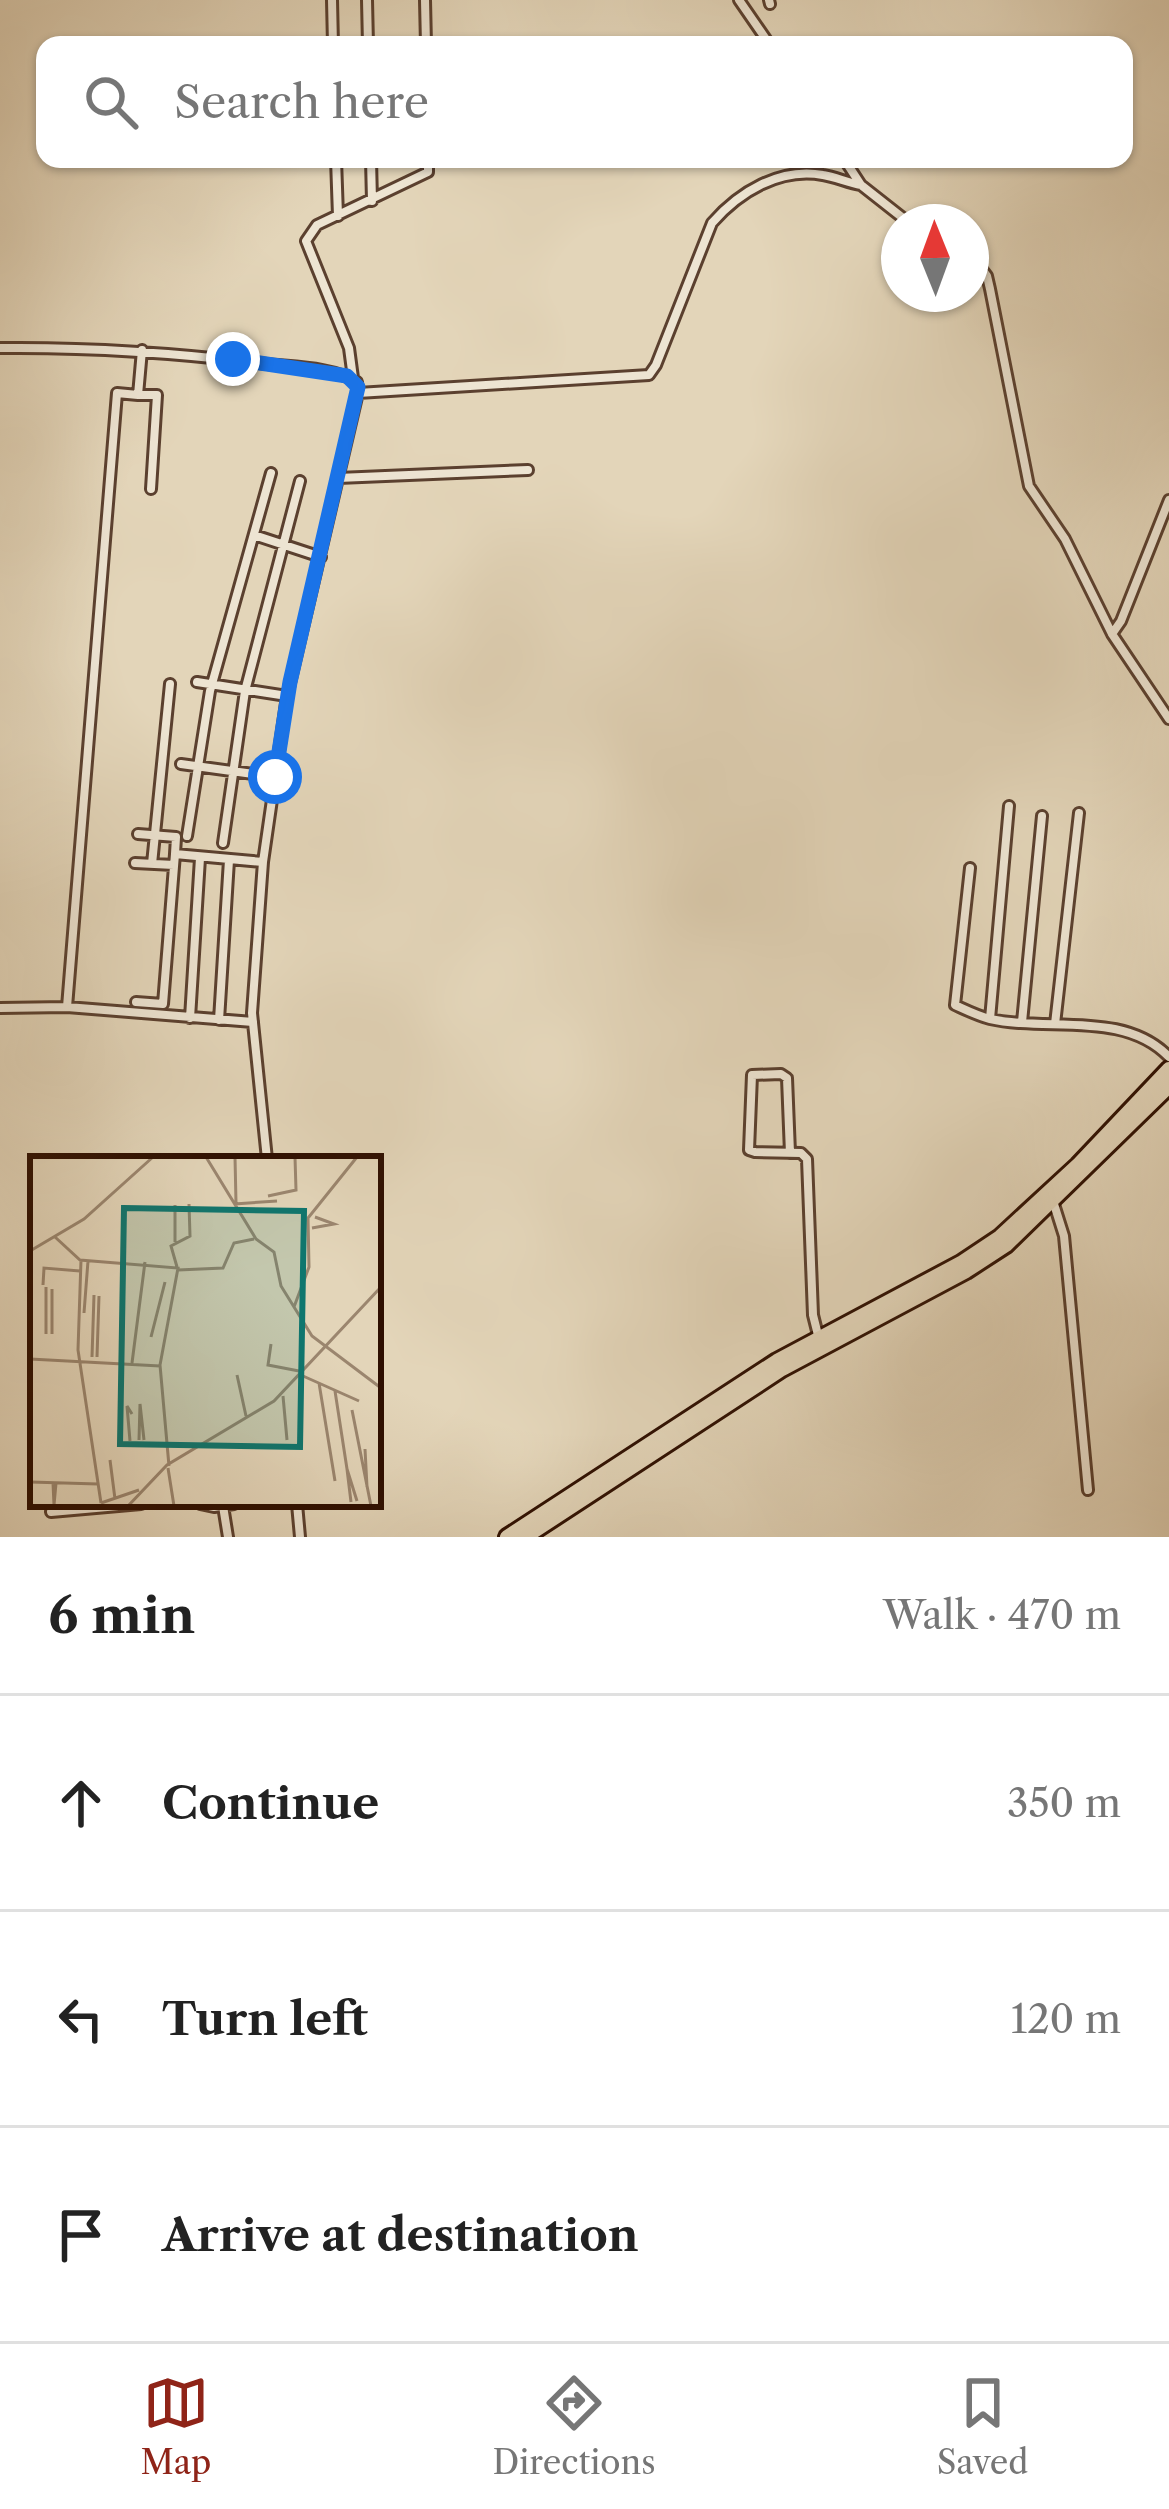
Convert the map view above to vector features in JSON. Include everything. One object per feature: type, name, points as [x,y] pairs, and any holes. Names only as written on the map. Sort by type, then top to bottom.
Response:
[{"type":"highway","points":[[507,1537],[777,1361],[961,1263],[1000,1237],[1078,1165],[1169,1069]]},
{"type":"highway","points":[[525,1537],[782,1369],[1006,1245],[1169,1086]]},
{"type":"street","points":[[332,0],[333,36]]},
{"type":"street","points":[[367,0],[368,36]]},
{"type":"street","points":[[425,0],[426,36]]},
{"type":"street","points":[[739,0],[764,36]]},
{"type":"street","points":[[336,168],[338,216]]},
{"type":"street","points":[[371,168],[372,201]]},
{"type":"street","points":[[267,1156],[253,1022],[263,862],[287,696],[358,393],[349,348],[306,241],[317,225],[372,201],[428,168]]},
{"type":"street","points":[[850,168],[861,185],[885,204]]},
{"type":"street","points":[[358,393],[649,375],[712,224],[722,213],[762,183],[782,177],[819,174],[861,185]]},
{"type":"street","points":[[989,285],[1029,486],[1065,539],[1112,634],[1169,719]]},
{"type":"street","points":[[0,347],[142,350],[298,367],[352,378]]},
{"type":"street","points":[[138,394],[142,350]]},
{"type":"street","points":[[67,1007],[117,393],[157,395],[151,489]]},
{"type":"street","points":[[338,478],[528,470]]},
{"type":"street","points":[[188,836],[212,684],[271,472]]},
{"type":"street","points":[[223,843],[246,690],[300,481]]},
{"type":"street","points":[[1112,634],[1169,500]]},
{"type":"street","points":[[254,535],[321,557]]},
{"type":"street","points":[[197,682],[287,696]]},
{"type":"street","points":[[152,864],[170,684]]},
{"type":"street","points":[[181,764],[275,777]]},
{"type":"street","points":[[989,1019],[1009,806]]},
{"type":"street","points":[[1055,1024],[1079,813]]},
{"type":"street","points":[[1022,1022],[1042,816]]},
{"type":"street","points":[[136,1002],[163,1004],[176,837],[138,834]]},
{"type":"street","points":[[175,854],[263,862]]},
{"type":"street","points":[[190,1018],[200,857]]},
{"type":"street","points":[[219,1020],[229,860]]},
{"type":"street","points":[[135,863],[174,866]]},
{"type":"street","points":[[970,868],[955,1005],[989,1019],[1127,1030],[1150,1040],[1169,1057]]},
{"type":"street","points":[[0,1008],[67,1007],[253,1022]]},
{"type":"street","points":[[790,1153],[788,1078],[752,1075],[749,1150],[803,1154],[807,1159],[813,1315],[819,1339]]},
{"type":"street","points":[[1053,1201],[1064,1236],[1088,1490]]},
{"type":"street","points":[[297,1507],[300,1537]]},
{"type":"street","points":[[51,1512],[62,1508]]},
{"type":"route","points":[[233,359],[347,376],[358,387],[290,682],[275,777]]}]
